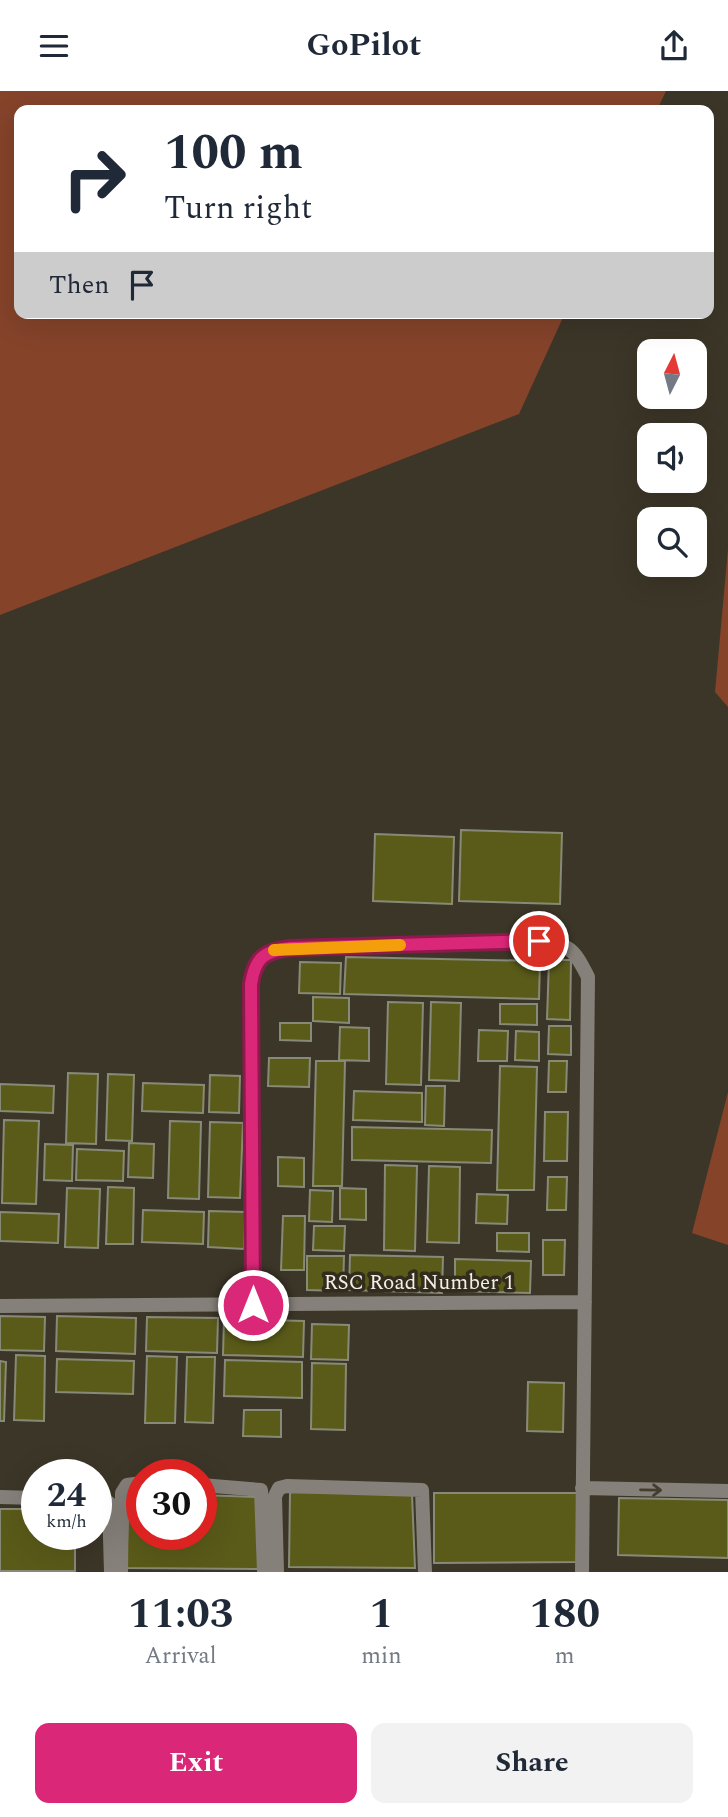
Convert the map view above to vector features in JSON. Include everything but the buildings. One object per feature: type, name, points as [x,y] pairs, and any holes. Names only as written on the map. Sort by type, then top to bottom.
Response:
[{"type":"street","points":[[253,1305],[251,984],[253,969],[261,956],[270,951],[290,948],[539,941],[558,943],[572,949],[589,977],[582,1572]]},
{"type":"street","name":"RSC Road Number 1","points":[[0,1306],[585,1302]]},
{"type":"street","points":[[217,1486],[261,1490],[264,1572]]},
{"type":"street","points":[[277,1572],[275,1496],[279,1488],[287,1486],[422,1490],[425,1572]]},
{"type":"street","points":[[121,1572],[122,1493],[126,1487]]},
{"type":"street","points":[[582,1488],[728,1491]]},
{"type":"street","points":[[0,1497],[21,1498]]},
{"type":"street","points":[[110,1550],[111,1572]]},
{"type":"shaded area","points":[[0,91],[666,91],[659,105],[14,105],[14,319],[562,319],[519,414],[0,615]]},
{"type":"shaded area","points":[[728,549],[728,707],[715,692]]},
{"type":"shaded area","points":[[728,1092],[728,1245],[692,1233]]},
{"type":"slow traffic","points":[[274,950],[400,945]]},
{"type":"route","points":[[253,1305],[251,984],[253,969],[261,956],[270,951],[290,948],[539,941]]}]
